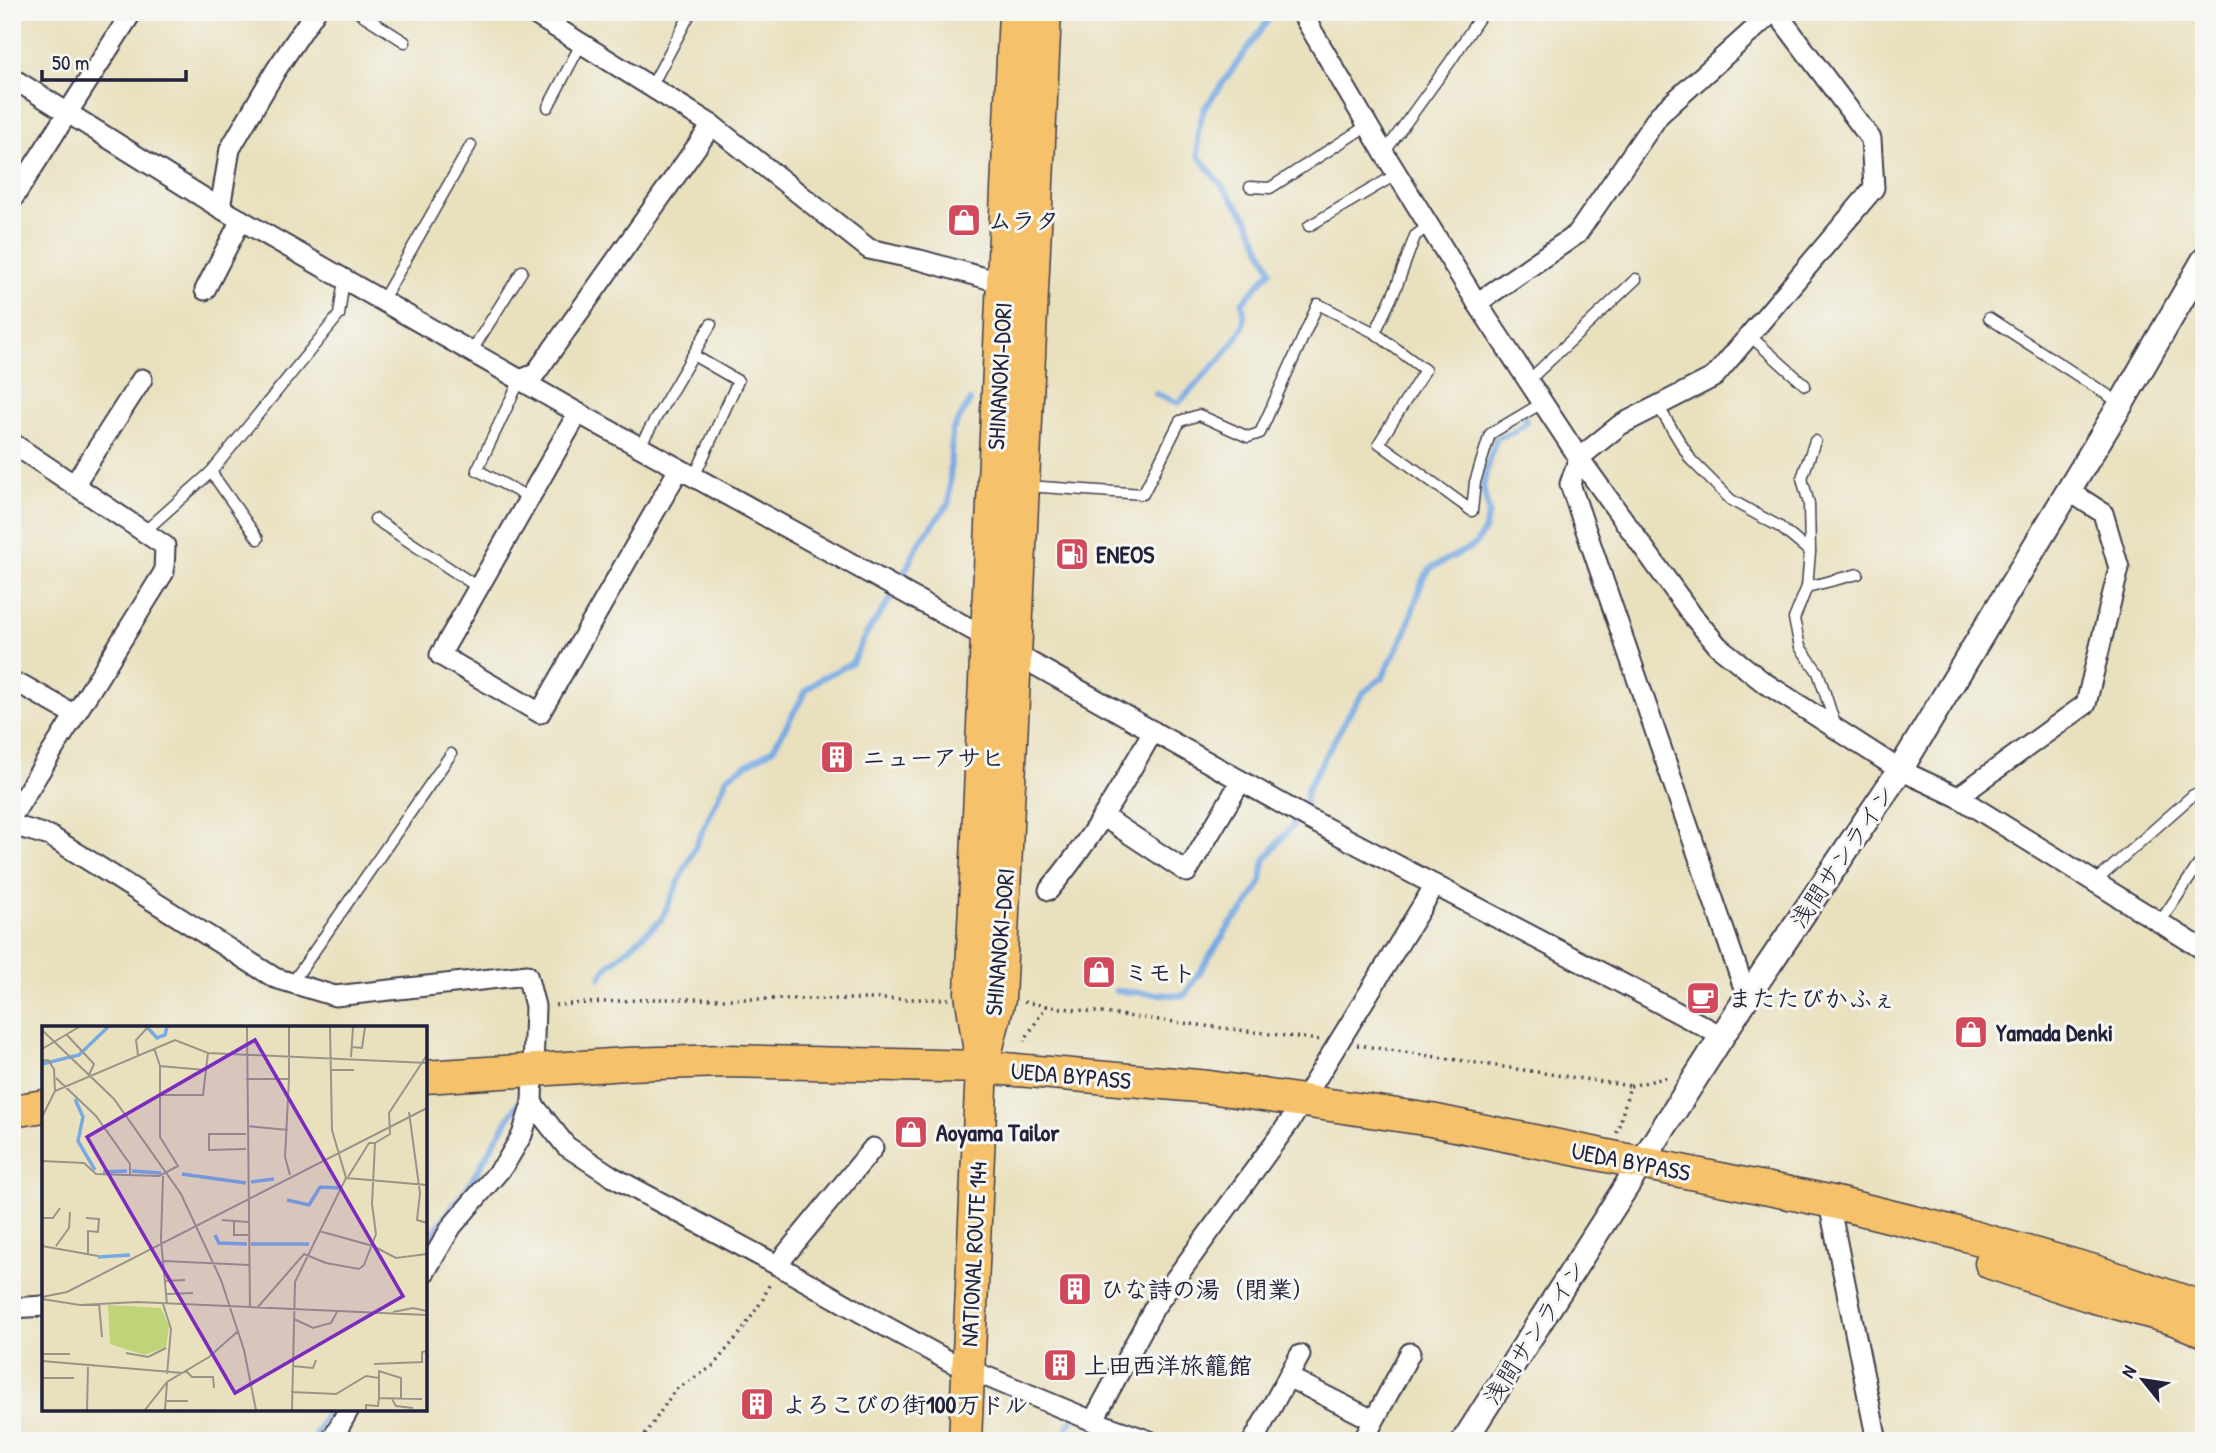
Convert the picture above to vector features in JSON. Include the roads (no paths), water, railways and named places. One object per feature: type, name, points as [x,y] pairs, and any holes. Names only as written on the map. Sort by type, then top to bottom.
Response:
[{"type":"highway","name":"SHINANOKI-DORI","points":[[982,1067],[971,993],[1015,12]]},
{"type":"highway","name":"SHINANOKI-DORI","points":[[982,1067],[999,999],[1045,12]]},
{"type":"highway","name":"UEDA BYPASS","points":[[427,1077],[533,1069],[725,1061],[982,1067],[1209,1087],[1431,1120],[1828,1201],[1966,1235],[2094,1272],[2204,1308]]},
{"type":"highway","name":"NATIONAL ROUTE 144","points":[[965,1441],[982,1067]]},
{"type":"highway","points":[[12,1111],[42,1106]]},
{"type":"highway","name":"UEDA BYPASS","points":[[1709,1176],[2088,1295],[2172,1318],[2204,1331]]},
{"type":"street","points":[[12,200],[132,12]]},
{"type":"street","points":[[220,208],[230,149],[276,70],[315,12]]},
{"type":"street","points":[[531,12],[712,125],[869,249],[1003,283]]},
{"type":"street","points":[[1301,12],[1428,226],[1542,403],[1692,615],[1718,646],[1762,681],[1900,770],[1958,797],[2204,950]]},
{"type":"street","points":[[1477,303],[1577,234],[1659,115],[1774,12],[1871,139],[1874,188],[1714,377],[1620,425],[1579,458],[1570,484],[1747,997]]},
{"type":"street","points":[[12,78],[220,208],[578,413],[1241,781],[1722,1036]]},
{"type":"street","points":[[520,380],[535,374],[712,125]]},
{"type":"street","points":[[205,290],[241,220]]},
{"type":"street","name":"浅間サンライン","points":[[1464,1441],[1747,997],[1900,770],[2121,404],[2204,260]]},
{"type":"street","points":[[74,485],[142,379]]},
{"type":"street","points":[[578,413],[440,655],[540,713],[686,472]]},
{"type":"street","points":[[12,443],[165,546],[164,572],[12,816]]},
{"type":"street","points":[[1958,797],[2086,704],[2119,568],[2103,513],[2069,491]]},
{"type":"street","points":[[22,685],[75,715]]},
{"type":"street","points":[[1049,890],[1078,856],[1104,817],[1153,732]]},
{"type":"street","points":[[1104,817],[1187,872],[1241,781]]},
{"type":"street","points":[[12,825],[50,836],[275,978],[335,996],[527,975],[535,1006],[532,1103],[522,1135],[505,1164],[452,1226],[427,1269]]},
{"type":"street","points":[[1093,1421],[1154,1308],[1291,1121],[1435,886]]},
{"type":"street","points":[[532,1103],[566,1146],[613,1177],[888,1328],[949,1361],[1093,1421],[1150,1441]]},
{"type":"street","points":[[777,1265],[873,1148]]},
{"type":"street","points":[[1831,1213],[1877,1441]]},
{"type":"street","points":[[12,1308],[42,1306]]},
{"type":"street","points":[[1363,1441],[1410,1353]]},
{"type":"street","points":[[1252,1441],[1300,1355]]},
{"type":"street","points":[[1288,1377],[1373,1420]]},
{"type":"street","points":[[331,1441],[348,1411]]},
{"type":"lane","points":[[358,12],[405,42]]},
{"type":"lane","points":[[651,87],[691,12]]},
{"type":"lane","points":[[1384,153],[1483,12]]},
{"type":"lane","points":[[548,107],[581,44]]},
{"type":"lane","points":[[1250,187],[1270,188],[1369,124]]},
{"type":"lane","points":[[382,301],[471,145]]},
{"type":"lane","points":[[1309,226],[1397,174]]},
{"type":"lane","points":[[1375,333],[1396,288],[1415,236],[1428,226]]},
{"type":"lane","points":[[471,352],[522,271]]},
{"type":"lane","points":[[144,532],[211,472],[339,315],[344,279]]},
{"type":"lane","points":[[1528,381],[1636,279]]},
{"type":"lane","points":[[1023,486],[1143,494],[1180,421],[1199,415],[1248,437],[1260,433],[1318,304],[1375,333],[1425,370],[1380,443],[1472,511],[1475,482],[1490,434],[1542,403]]},
{"type":"lane","points":[[1989,318],[2121,404]]},
{"type":"lane","points":[[639,447],[711,324]]},
{"type":"lane","points":[[1748,335],[1805,385]]},
{"type":"lane","points":[[686,472],[738,381],[693,355]]},
{"type":"lane","points":[[520,380],[477,470],[530,498]]},
{"type":"lane","points":[[1658,406],[1691,460],[1731,500],[1780,527],[1810,552]]},
{"type":"lane","points":[[1815,441],[1802,478],[1809,504],[1810,552],[1807,587],[1794,619],[1800,647],[1818,672],[1837,729]]},
{"type":"lane","points":[[211,472],[258,539]]},
{"type":"lane","points":[[375,519],[478,588]]},
{"type":"lane","points":[[1807,587],[1858,575]]},
{"type":"lane","points":[[292,983],[451,754]]},
{"type":"lane","points":[[2096,881],[2193,795]]},
{"type":"lane","points":[[2161,922],[2199,864]]},
{"type":"waterway","points":[[1156,394],[1179,403],[1213,367],[1243,327],[1242,303],[1271,270],[1247,218],[1198,155],[1198,132],[1204,109],[1274,12]]},
{"type":"waterway","points":[[898,585],[919,543],[949,503],[952,431],[970,401]]},
{"type":"waterway","points":[[1305,805],[1307,789],[1350,712],[1364,692],[1382,678],[1406,631],[1423,579],[1431,568],[1475,545],[1484,531],[1489,513],[1483,487],[1489,460],[1497,438],[1512,433],[1526,423],[1525,417]]},
{"type":"waterway","points":[[600,978],[607,967],[661,920],[728,776],[773,749],[806,691],[820,679],[852,663],[865,636],[891,598]]},
{"type":"waterway","points":[[1116,991],[1184,996],[1262,881],[1266,858],[1295,822]]},
{"type":"waterway","points":[[427,1240],[469,1185],[517,1104]]},
{"type":"waterway","points":[[312,1441],[328,1411]]},
{"type":"waterway","points":[[1059,1441],[1073,1419]]},
{"type":"place","name":"ムラタ","points":[[964,220]]},
{"type":"place","name":"ENEOS","points":[[1072,554]]},
{"type":"place","name":"ニューアサヒ","points":[[837,757]]},
{"type":"place","name":"ミモト","points":[[1099,972]]},
{"type":"place","name":"またたびかふぇ","points":[[1703,998]]},
{"type":"place","name":"Yamada Denki","points":[[1971,1032]]},
{"type":"place","name":"Aoyama Tailor","points":[[911,1132]]},
{"type":"place","name":"ひな詩の湯（閉業）","points":[[1075,1289]]},
{"type":"place","name":"上田西洋旅籠館","points":[[1060,1365]]},
{"type":"place","name":"よろこびの街100万ドル","points":[[757,1404]]}]
